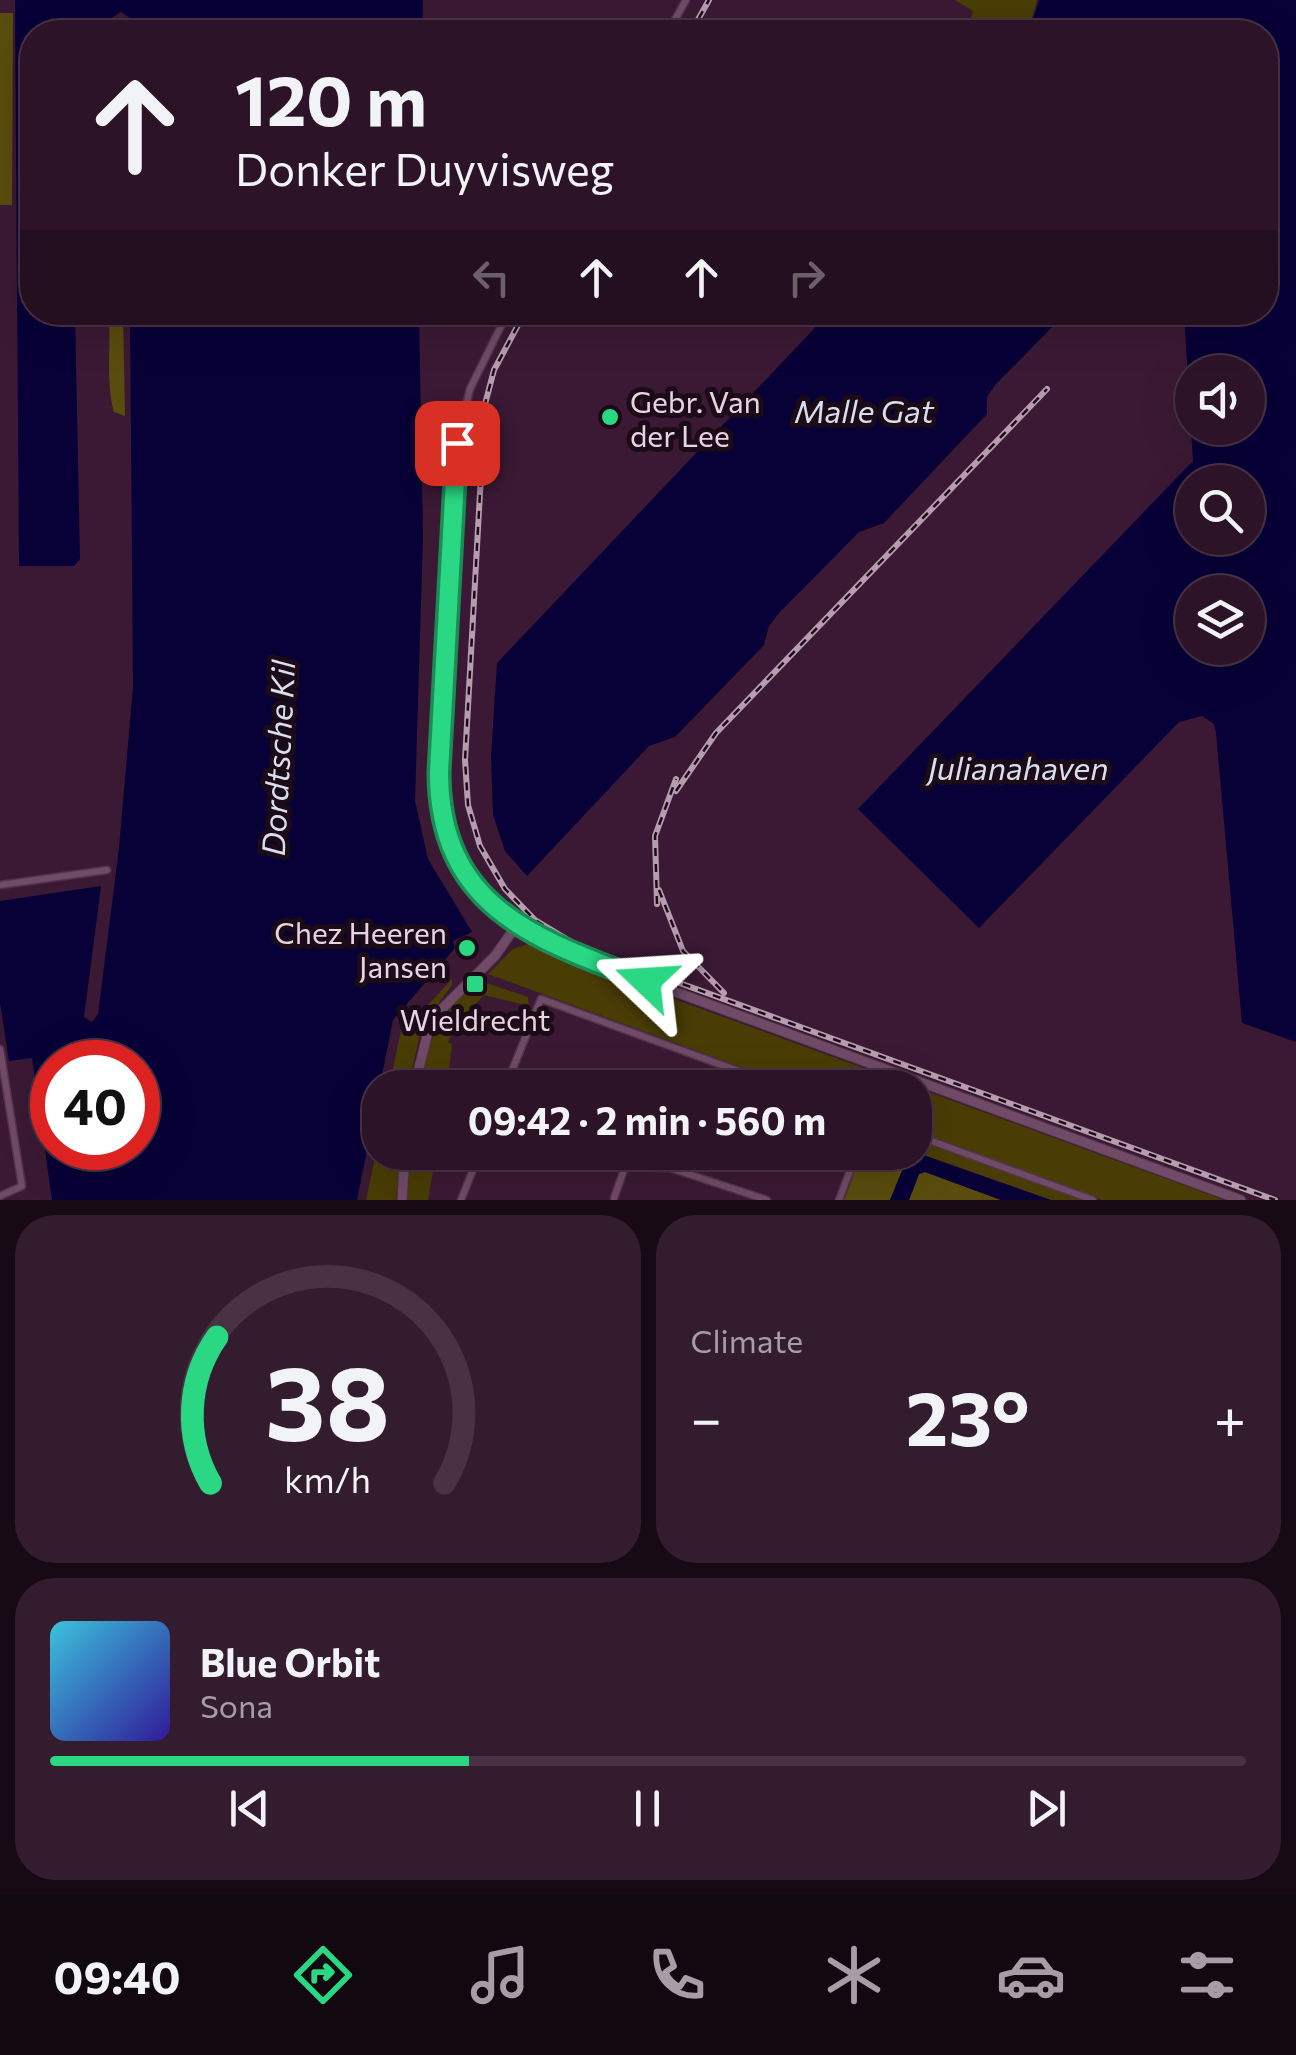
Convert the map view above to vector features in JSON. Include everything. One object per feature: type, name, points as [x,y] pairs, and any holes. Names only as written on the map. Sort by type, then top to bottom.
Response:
[{"type":"street","points":[[501,325],[477,371],[457,443],[439,796],[458,858],[490,907],[516,926],[567,952],[1241,1200]]},
{"type":"street","points":[[0,885],[107,870]]},
{"type":"street","points":[[417,1070],[431,1020],[495,956],[516,926]]},
{"type":"street","points":[[512,1070],[540,999],[735,1070]]},
{"type":"street","points":[[0,1049],[22,1186],[0,1196]]},
{"type":"street","points":[[932,1141],[1093,1200]]},
{"type":"street","points":[[402,1200],[404,1170]]},
{"type":"street","points":[[461,1200],[473,1170]]},
{"type":"street","points":[[614,1198],[624,1170]]},
{"type":"street","points":[[676,1170],[767,1200]]},
{"type":"street","points":[[839,1200],[850,1170]]},
{"type":"shaded area","points":[[955,0],[1037,0],[1031,20],[970,20],[973,11]]},
{"type":"shaded area","points":[[0,13],[13,13],[12,205],[0,205]]},
{"type":"shaded area","points":[[108,325],[123,325],[125,416],[114,412],[111,400]]},
{"type":"shaded area","points":[[534,942],[614,977],[868,1070],[749,1070],[488,974],[513,949]]},
{"type":"shaded area","points":[[452,979],[452,985],[422,1026],[412,1070],[393,1070],[402,1026],[412,1032],[425,1008]]},
{"type":"shaded area","points":[[477,980],[528,997],[529,1006],[484,995],[457,1023],[448,1042],[452,1044],[449,1070],[423,1070],[437,1028]]},
{"type":"shaded area","points":[[932,1093],[1224,1200],[1102,1200],[932,1138]]},
{"type":"shaded area","points":[[932,1145],[1083,1200],[1051,1200],[932,1158]]},
{"type":"shaded area","points":[[372,1170],[399,1170],[396,1200],[366,1200]]},
{"type":"shaded area","points":[[410,1170],[433,1170],[428,1200],[407,1200]]},
{"type":"shaded area","points":[[855,1170],[904,1170],[890,1200],[844,1200]]},
{"type":"shaded area","points":[[925,1172],[1001,1200],[909,1200],[919,1174]]},
{"type":"water","points":[[15,0],[423,0],[422,20],[133,20],[121,12],[110,20],[20,20],[20,325],[75,325],[80,559],[74,566],[19,566]]},
{"type":"water","name":"Julianahaven","points":[[1039,0],[1296,0],[1296,1042],[1242,1023],[1216,733],[1214,724],[1202,716],[1179,722],[979,928],[858,809],[1175,480],[1175,555],[1265,555],[1265,465],[1189,465],[1193,461],[1192,445],[1265,445],[1265,355],[1187,355],[1185,325],[1278,325],[1278,20],[1033,20]]},
{"type":"water","name":"Dordtsche Kil","points":[[130,325],[419,325],[423,537],[415,801],[428,859],[472,932],[453,941],[455,948],[393,1020],[383,1070],[362,1070],[363,1170],[357,1200],[52,1200],[48,1170],[160,1170],[160,1040],[30,1040],[30,1058],[9,1061],[0,1003],[0,901],[101,886],[84,1017],[92,1022],[98,1014],[119,848],[133,687]]},
{"type":"water","name":"Malle Gat","points":[[818,325],[1054,325],[996,384],[987,397],[987,414],[884,523],[859,532],[779,613],[769,626],[764,645],[675,737],[649,746],[527,876],[505,851],[493,815],[491,757],[497,663]]},
{"type":"water","points":[[932,1158],[1051,1200],[1001,1200],[925,1172],[919,1174],[909,1200],[890,1200],[902,1170],[932,1170]]},
{"type":"railway","points":[[698,20],[709,0]]},
{"type":"railway","points":[[518,325],[494,370],[485,404],[465,760],[468,805],[480,846],[505,889],[535,920],[578,946],[1275,1200]]},
{"type":"railway","points":[[676,791],[716,733],[1047,389]]},
{"type":"railway","points":[[657,904],[655,836],[676,779]]},
{"type":"railway","points":[[659,890],[683,951],[724,993]]},
{"type":"place","name":"Gebr. Van der Lee","points":[[610,417]]},
{"type":"place","name":"Chez Heeren Jansen","points":[[467,948]]},
{"type":"place","name":"Wieldrecht","points":[[475,984]]},
{"type":"route","points":[[457,443],[439,772],[444,820],[458,858],[490,907],[532,936],[646,981]]}]
